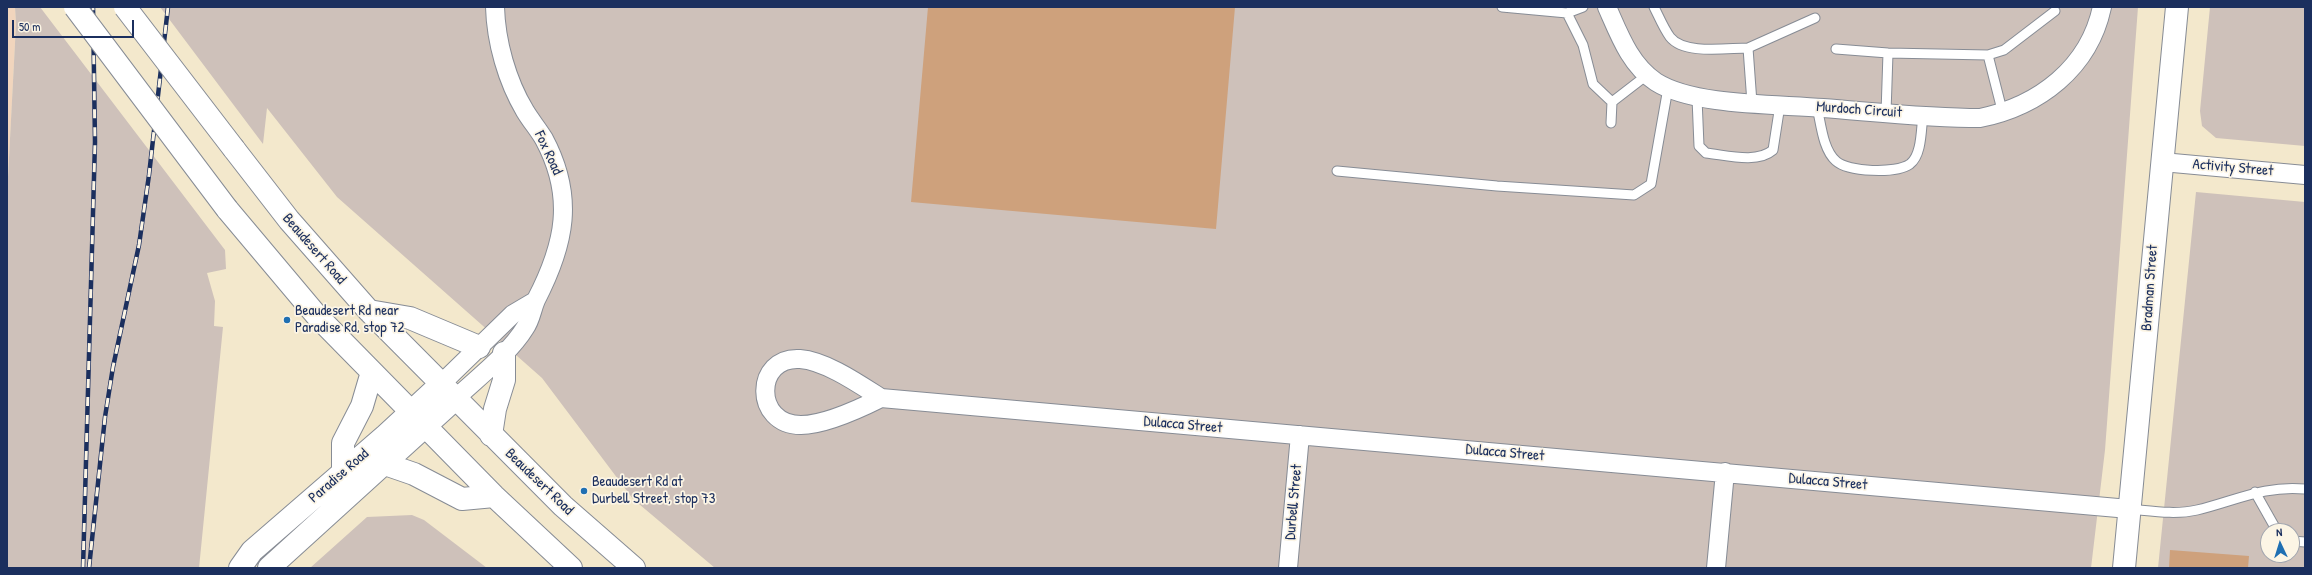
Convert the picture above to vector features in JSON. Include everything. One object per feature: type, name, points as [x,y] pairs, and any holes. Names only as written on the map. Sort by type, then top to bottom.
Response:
[{"type":"main road","points":[[75,7],[227,209],[317,316],[494,496],[571,568]]},
{"type":"main road","name":"Beaudesert Road","points":[[125,7],[289,220],[369,311],[563,506],[634,568]]},
{"type":"main road","name":"Bradman Street","points":[[2124,568],[2177,7]]},
{"type":"main road","points":[[369,311],[410,318],[479,347]]},
{"type":"main road","points":[[491,435],[494,409],[504,380],[504,353]]},
{"type":"main road","points":[[343,471],[343,443],[362,406],[372,372]]},
{"type":"main road","name":"Paradise Road","points":[[240,568],[252,551],[343,471],[418,419],[448,392]]},
{"type":"main road","name":"Paradise Road","points":[[268,568],[385,464],[418,419]]},
{"type":"main road","points":[[385,464],[414,474],[462,499],[494,496]]},
{"type":"street","name":"Fox Road","points":[[448,392],[504,353],[526,328],[535,301],[552,267],[564,223],[564,201],[555,162],[543,138],[525,110],[510,77],[496,31],[495,7]]},
{"type":"street","name":"Murdoch Circuit","points":[[1607,7],[1632,58],[1647,75],[1668,88],[1697,98],[1886,113],[1980,118],[2003,114],[2038,97],[2054,86],[2070,69],[2094,33],[2102,7]]},
{"type":"street","name":"Activity Street","points":[[2162,162],[2305,175]]},
{"type":"street","points":[[448,392],[479,347],[513,314],[535,301]]},
{"type":"street","name":"Dulacca Street","points":[[881,398],[855,411],[809,424],[794,424],[781,420],[772,414],[766,395],[766,382],[777,365],[785,361],[800,359],[817,363],[855,382],[881,398],[2130,509]]},
{"type":"street","name":"Durbell Street","points":[[1288,568],[1300,435]]},
{"type":"street","points":[[1716,568],[1725,472]]},
{"type":"lane","points":[[1502,7],[1567,12],[1583,7]]},
{"type":"lane","points":[[1654,7],[1671,38],[1679,44],[1700,49],[1748,48],[1815,18]]},
{"type":"lane","points":[[1836,49],[1888,53],[1988,55],[2004,50],[2055,11]]},
{"type":"lane","points":[[1567,12],[1583,45],[1593,84],[1612,102],[1611,123]]},
{"type":"lane","points":[[1748,48],[1752,102]]},
{"type":"lane","points":[[1886,113],[1888,53]]},
{"type":"lane","points":[[1988,55],[2003,114]]},
{"type":"lane","points":[[1612,102],[1647,75]]},
{"type":"lane","points":[[1337,171],[1497,186],[1634,195],[1651,184],[1668,88]]},
{"type":"lane","points":[[1697,98],[1699,146],[1702,151],[1706,153],[1759,158],[1767,155],[1773,150],[1780,105]]},
{"type":"lane","points":[[1817,107],[1828,149],[1836,161],[1849,169],[1894,170],[1910,164],[1917,155],[1923,115]]},
{"type":"lane","points":[[2130,509],[2187,512],[2255,492],[2281,487],[2305,489]]},
{"type":"lane","points":[[2255,492],[2272,523]]},
{"type":"shaded area","points":[[7,7],[15,7],[16,24],[7,196]]},
{"type":"shaded area","points":[[15,7],[40,7],[225,250],[226,269],[207,273],[215,301],[214,326],[223,327],[199,568],[7,568],[7,196],[16,24]]},
{"type":"shaded area","points":[[160,7],[2138,7],[2105,450],[2091,568],[715,568],[633,499],[542,378],[337,197],[267,108],[263,144]]},
{"type":"shaded area","points":[[2210,7],[2305,7],[2305,146],[2216,138],[2202,126],[2200,111]]},
{"type":"shaded area","points":[[2196,192],[2305,202],[2305,568],[2158,568]]},
{"type":"shaded area","points":[[412,515],[424,520],[487,568],[310,568],[367,517]]},
{"type":"building","points":[[928,7],[1235,7],[1216,229],[911,202]]},
{"type":"building","points":[[2170,550],[2249,556],[2248,568],[2169,568]]},
{"type":"railway","points":[[83,568],[95,142],[93,7]]},
{"type":"railway","points":[[89,568],[105,417],[113,367],[139,245],[149,175],[168,7]]},
{"type":"place","name":"Beaudesert Rd near Paradise Rd, stop 72","points":[[287,320]]},
{"type":"place","name":"Beaudesert Rd at Durbell Street, stop 73","points":[[584,491]]}]
